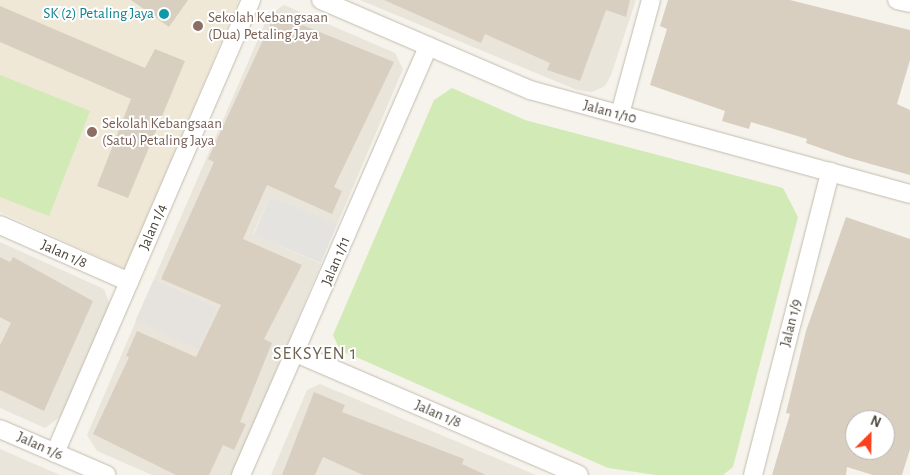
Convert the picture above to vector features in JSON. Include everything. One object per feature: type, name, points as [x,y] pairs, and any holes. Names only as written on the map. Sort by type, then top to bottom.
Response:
[{"type":"street","name":"Jalan 1/4","points":[[55,453],[250,0]]},
{"type":"street","name":"Jalan 1/10","points":[[321,0],[530,90],[910,194]]},
{"type":"street","points":[[620,114],[651,0]]},
{"type":"street","points":[[897,0],[910,4]]},
{"type":"street","name":"Jalan 1/11","points":[[241,475],[296,354],[428,46]]},
{"type":"street","name":"Jalan 1/9","points":[[753,475],[830,172]]},
{"type":"street","name":"Jalan 1/8","points":[[0,225],[129,282]]},
{"type":"street","name":"Jalan 1/8","points":[[296,354],[579,475]]},
{"type":"street","name":"Jalan 1/6","points":[[0,429],[107,475]]},
{"type":"shaded area","name":"Sekolah Kebangsaan (Satu) Petaling Jaya","points":[[0,0],[239,0],[125,269],[0,212]]},
{"type":"shaded area","points":[[360,0],[636,0],[611,75],[605,86],[592,92],[577,90]]},
{"type":"shaded area","points":[[284,5],[395,53],[403,69],[337,225],[270,196],[253,234],[321,264],[232,475],[152,475],[97,451],[87,435],[136,321],[198,348],[217,307],[154,279],[268,16]]},
{"type":"shaded area","points":[[270,196],[337,225],[321,263],[254,235]]},
{"type":"shaded area","points":[[0,242],[104,289],[110,305],[60,417],[45,428],[0,408]]},
{"type":"shaded area","points":[[154,279],[217,307],[198,349],[135,321]]},
{"type":"shaded area","points":[[320,384],[536,475],[271,475],[307,390]]},
{"type":"shaded area","points":[[0,449],[60,475],[0,475]]},
{"type":"green space","points":[[0,75],[90,111],[49,216],[0,197]]},
{"type":"green space","points":[[452,88],[525,120],[783,188],[798,217],[733,467],[723,475],[656,475],[608,468],[340,350],[333,335],[434,100]]},
{"type":"building","name":"SK (2) Petaling Jaya","points":[[131,0],[188,0],[169,27]]},
{"type":"building","points":[[384,0],[630,0],[626,17],[606,10],[580,81],[547,70],[550,63],[485,34],[481,43]]},
{"type":"building","points":[[668,0],[790,0],[910,30],[910,60],[897,104],[910,110],[910,175],[846,157],[806,143],[807,139],[751,122],[749,129],[722,121],[725,111],[650,85],[667,29],[660,26]]},
{"type":"building","points":[[0,6],[145,68],[155,49],[185,61],[128,198],[97,186],[131,99],[0,42]]},
{"type":"building","points":[[275,14],[394,62],[334,187],[342,191],[332,214],[267,185],[243,239],[302,265],[264,339],[272,343],[240,422],[246,424],[234,450],[223,445],[209,475],[176,475],[93,434],[129,357],[126,356],[137,331],[196,357],[221,305],[161,279],[214,162],[208,159]]},
{"type":"building","points":[[846,217],[910,239],[910,449],[902,475],[873,475],[847,467],[846,475],[772,475],[790,414],[786,413],[806,331]]},
{"type":"building","points":[[0,257],[10,262],[13,257],[93,301],[44,411],[0,390],[0,345],[11,323],[0,317]]},
{"type":"building","points":[[314,392],[345,405],[342,412],[464,459],[462,464],[486,475],[363,475],[323,457],[315,475],[282,475]]},
{"type":"place","name":"SK (2) Petaling Jaya","points":[[164,14]]},
{"type":"place","name":"Sekolah Kebangsaan (Dua) Petaling Jaya","points":[[198,26]]},
{"type":"place","name":"Sekolah Kebangsaan (Satu) Petaling Jaya","points":[[92,132]]},
{"type":"district","name":"SEKSYEN 1","points":[[315,354]]}]
